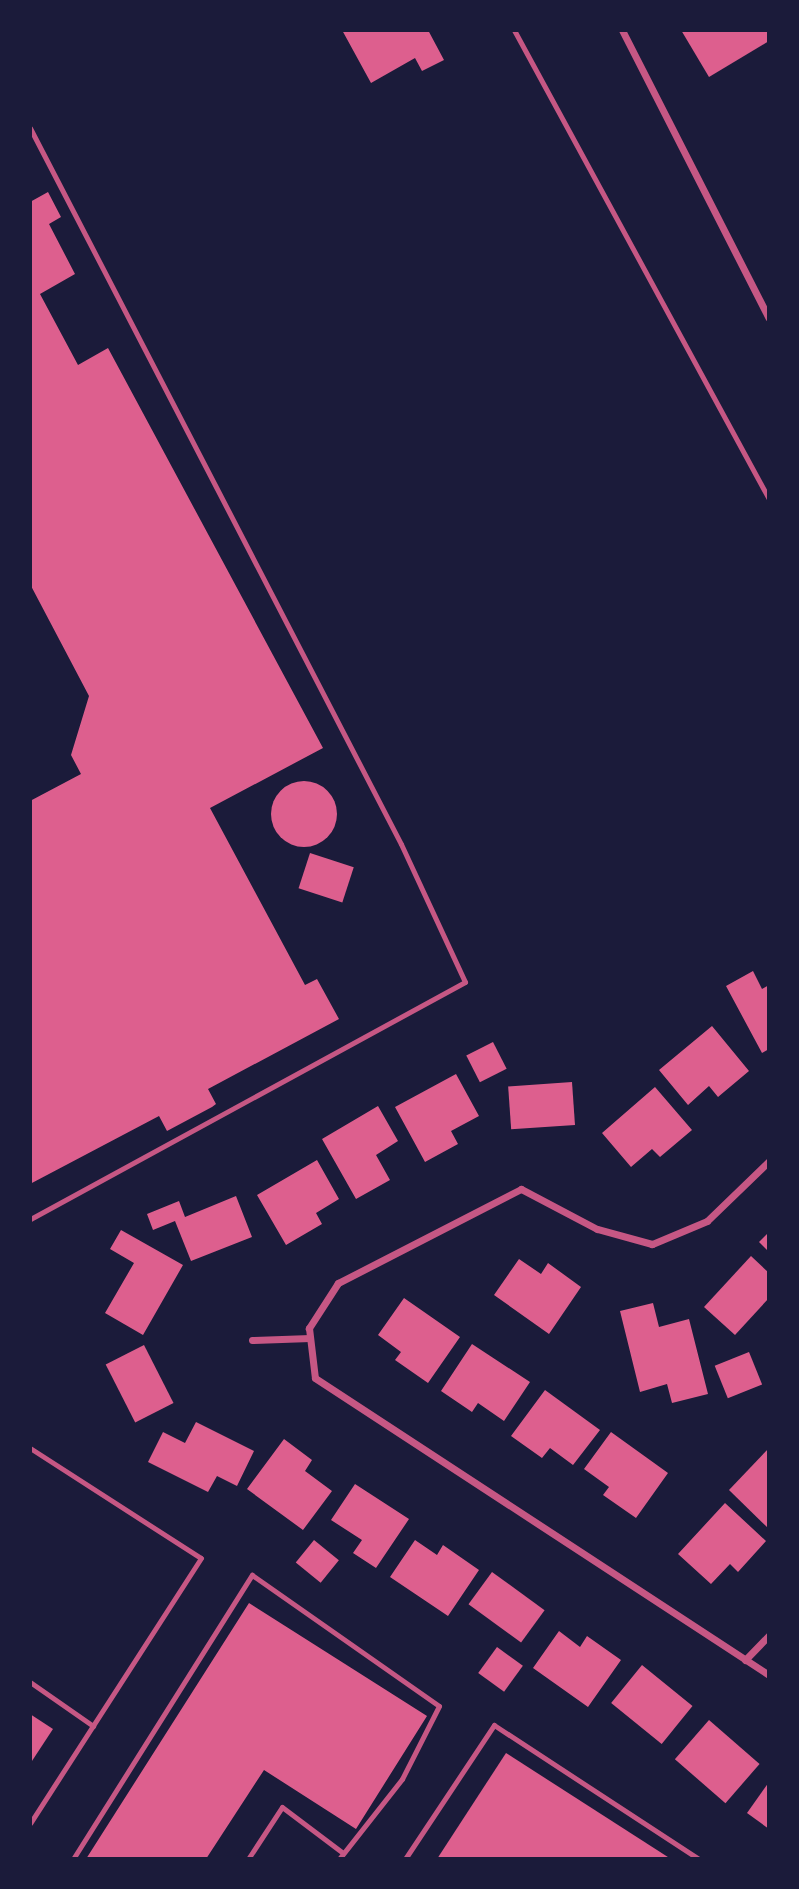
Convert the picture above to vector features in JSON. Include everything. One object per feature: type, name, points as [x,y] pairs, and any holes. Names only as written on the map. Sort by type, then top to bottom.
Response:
[{"type":"street","points":[[622,30],[769,318]]},
{"type":"street","points":[[769,1161],[707,1221],[652,1244],[597,1229],[521,1189],[338,1283],[309,1328],[315,1378],[769,1675]]},
{"type":"street","points":[[252,1340],[310,1338]]},
{"type":"street","points":[[745,1660],[769,1635]]},
{"type":"lane","points":[[514,30],[769,499]]},
{"type":"lane","points":[[30,128],[401,844],[465,982],[30,1219]]},
{"type":"lane","points":[[30,1448],[201,1558],[30,1823]]},
{"type":"lane","points":[[73,1859],[252,1575],[439,1706],[402,1779],[339,1859]]},
{"type":"lane","points":[[30,1682],[93,1726]]},
{"type":"lane","points":[[405,1859],[494,1724],[699,1859]]},
{"type":"lane","points":[[248,1859],[282,1807],[343,1853]]},
{"type":"building","points":[[342,30],[428,30],[444,60],[422,71],[415,58],[371,83]]},
{"type":"building","points":[[681,30],[769,30],[769,41],[709,77]]},
{"type":"building","points":[[48,192],[61,217],[49,224],[75,274],[40,294],[78,365],[108,348],[323,748],[210,808],[305,985],[317,979],[339,1019],[208,1089],[216,1104],[212,1107],[167,1131],[159,1116],[30,1184],[30,801],[81,774],[71,755],[89,696],[30,584],[30,202]]},
{"type":"building","points":[[304,781],[327,791],[337,814],[327,837],[304,847],[281,837],[271,814],[281,791]]},
{"type":"building","points":[[310,853],[354,867],[342,902],[299,888]]},
{"type":"building","points":[[753,971],[762,989],[769,985],[769,1049],[762,1053],[726,986]]},
{"type":"building","points":[[712,1026],[749,1071],[718,1097],[709,1086],[688,1105],[659,1070]]},
{"type":"building","points":[[493,1042],[507,1069],[480,1082],[466,1056]]},
{"type":"building","points":[[456,1074],[479,1116],[451,1131],[458,1144],[425,1162],[395,1107]]},
{"type":"building","points":[[572,1082],[575,1125],[511,1129],[508,1086]]},
{"type":"building","points":[[655,1087],[692,1130],[660,1157],[652,1149],[631,1167],[602,1133]]},
{"type":"building","points":[[378,1106],[398,1141],[376,1155],[390,1180],[356,1199],[322,1139]]},
{"type":"building","points":[[317,1160],[339,1199],[316,1213],[322,1224],[286,1245],[257,1195]]},
{"type":"building","points":[[236,1196],[252,1237],[191,1261],[175,1221],[153,1230],[147,1214],[179,1201],[185,1217]]},
{"type":"building","points":[[121,1230],[183,1265],[143,1335],[105,1313],[134,1263],[110,1249]]},
{"type":"building","points":[[769,1232],[769,1252],[759,1242]]},
{"type":"building","points":[[751,1256],[769,1273],[769,1298],[735,1335],[704,1307]]},
{"type":"building","points":[[519,1259],[541,1274],[548,1263],[581,1287],[549,1334],[494,1295]]},
{"type":"building","points":[[404,1298],[460,1337],[428,1383],[395,1360],[401,1352],[378,1335]]},
{"type":"building","points":[[653,1303],[659,1327],[689,1319],[708,1394],[672,1403],[667,1384],[640,1392],[620,1311]]},
{"type":"building","points":[[472,1344],[530,1382],[504,1421],[478,1403],[472,1412],[441,1391]]},
{"type":"building","points":[[144,1345],[174,1403],[135,1422],[106,1365]]},
{"type":"building","points":[[749,1352],[762,1384],[728,1398],[715,1366]]},
{"type":"building","points":[[545,1390],[600,1430],[573,1465],[550,1448],[542,1458],[511,1436]]},
{"type":"building","points":[[196,1422],[254,1451],[237,1486],[217,1476],[208,1492],[148,1462],[163,1432],[185,1443]]},
{"type":"building","points":[[611,1432],[668,1473],[636,1518],[603,1495],[609,1487],[584,1469]]},
{"type":"building","points":[[284,1439],[312,1460],[305,1471],[332,1491],[303,1530],[247,1489]]},
{"type":"building","points":[[769,1448],[769,1529],[729,1490]]},
{"type":"building","points":[[355,1484],[409,1519],[376,1568],[353,1553],[362,1540],[331,1520]]},
{"type":"building","points":[[725,1503],[766,1541],[738,1572],[730,1564],[711,1584],[678,1554]]},
{"type":"building","points":[[314,1540],[339,1560],[321,1583],[296,1563]]},
{"type":"building","points":[[415,1540],[437,1555],[443,1545],[479,1570],[448,1616],[390,1577]]},
{"type":"building","points":[[492,1572],[545,1610],[521,1643],[468,1604]]},
{"type":"building","points":[[249,1603],[427,1716],[356,1829],[264,1770],[206,1859],[86,1859]]},
{"type":"building","points":[[559,1631],[580,1647],[587,1636],[621,1660],[588,1707],[533,1668]]},
{"type":"building","points":[[497,1647],[523,1666],[504,1692],[478,1673]]},
{"type":"building","points":[[642,1665],[693,1706],[662,1744],[611,1703]]},
{"type":"building","points":[[30,1714],[53,1729],[30,1764]]},
{"type":"building","points":[[709,1720],[760,1764],[725,1803],[675,1759]]},
{"type":"building","points":[[506,1753],[671,1859],[437,1859]]},
{"type":"building","points":[[769,1782],[769,1829],[747,1813]]}]
